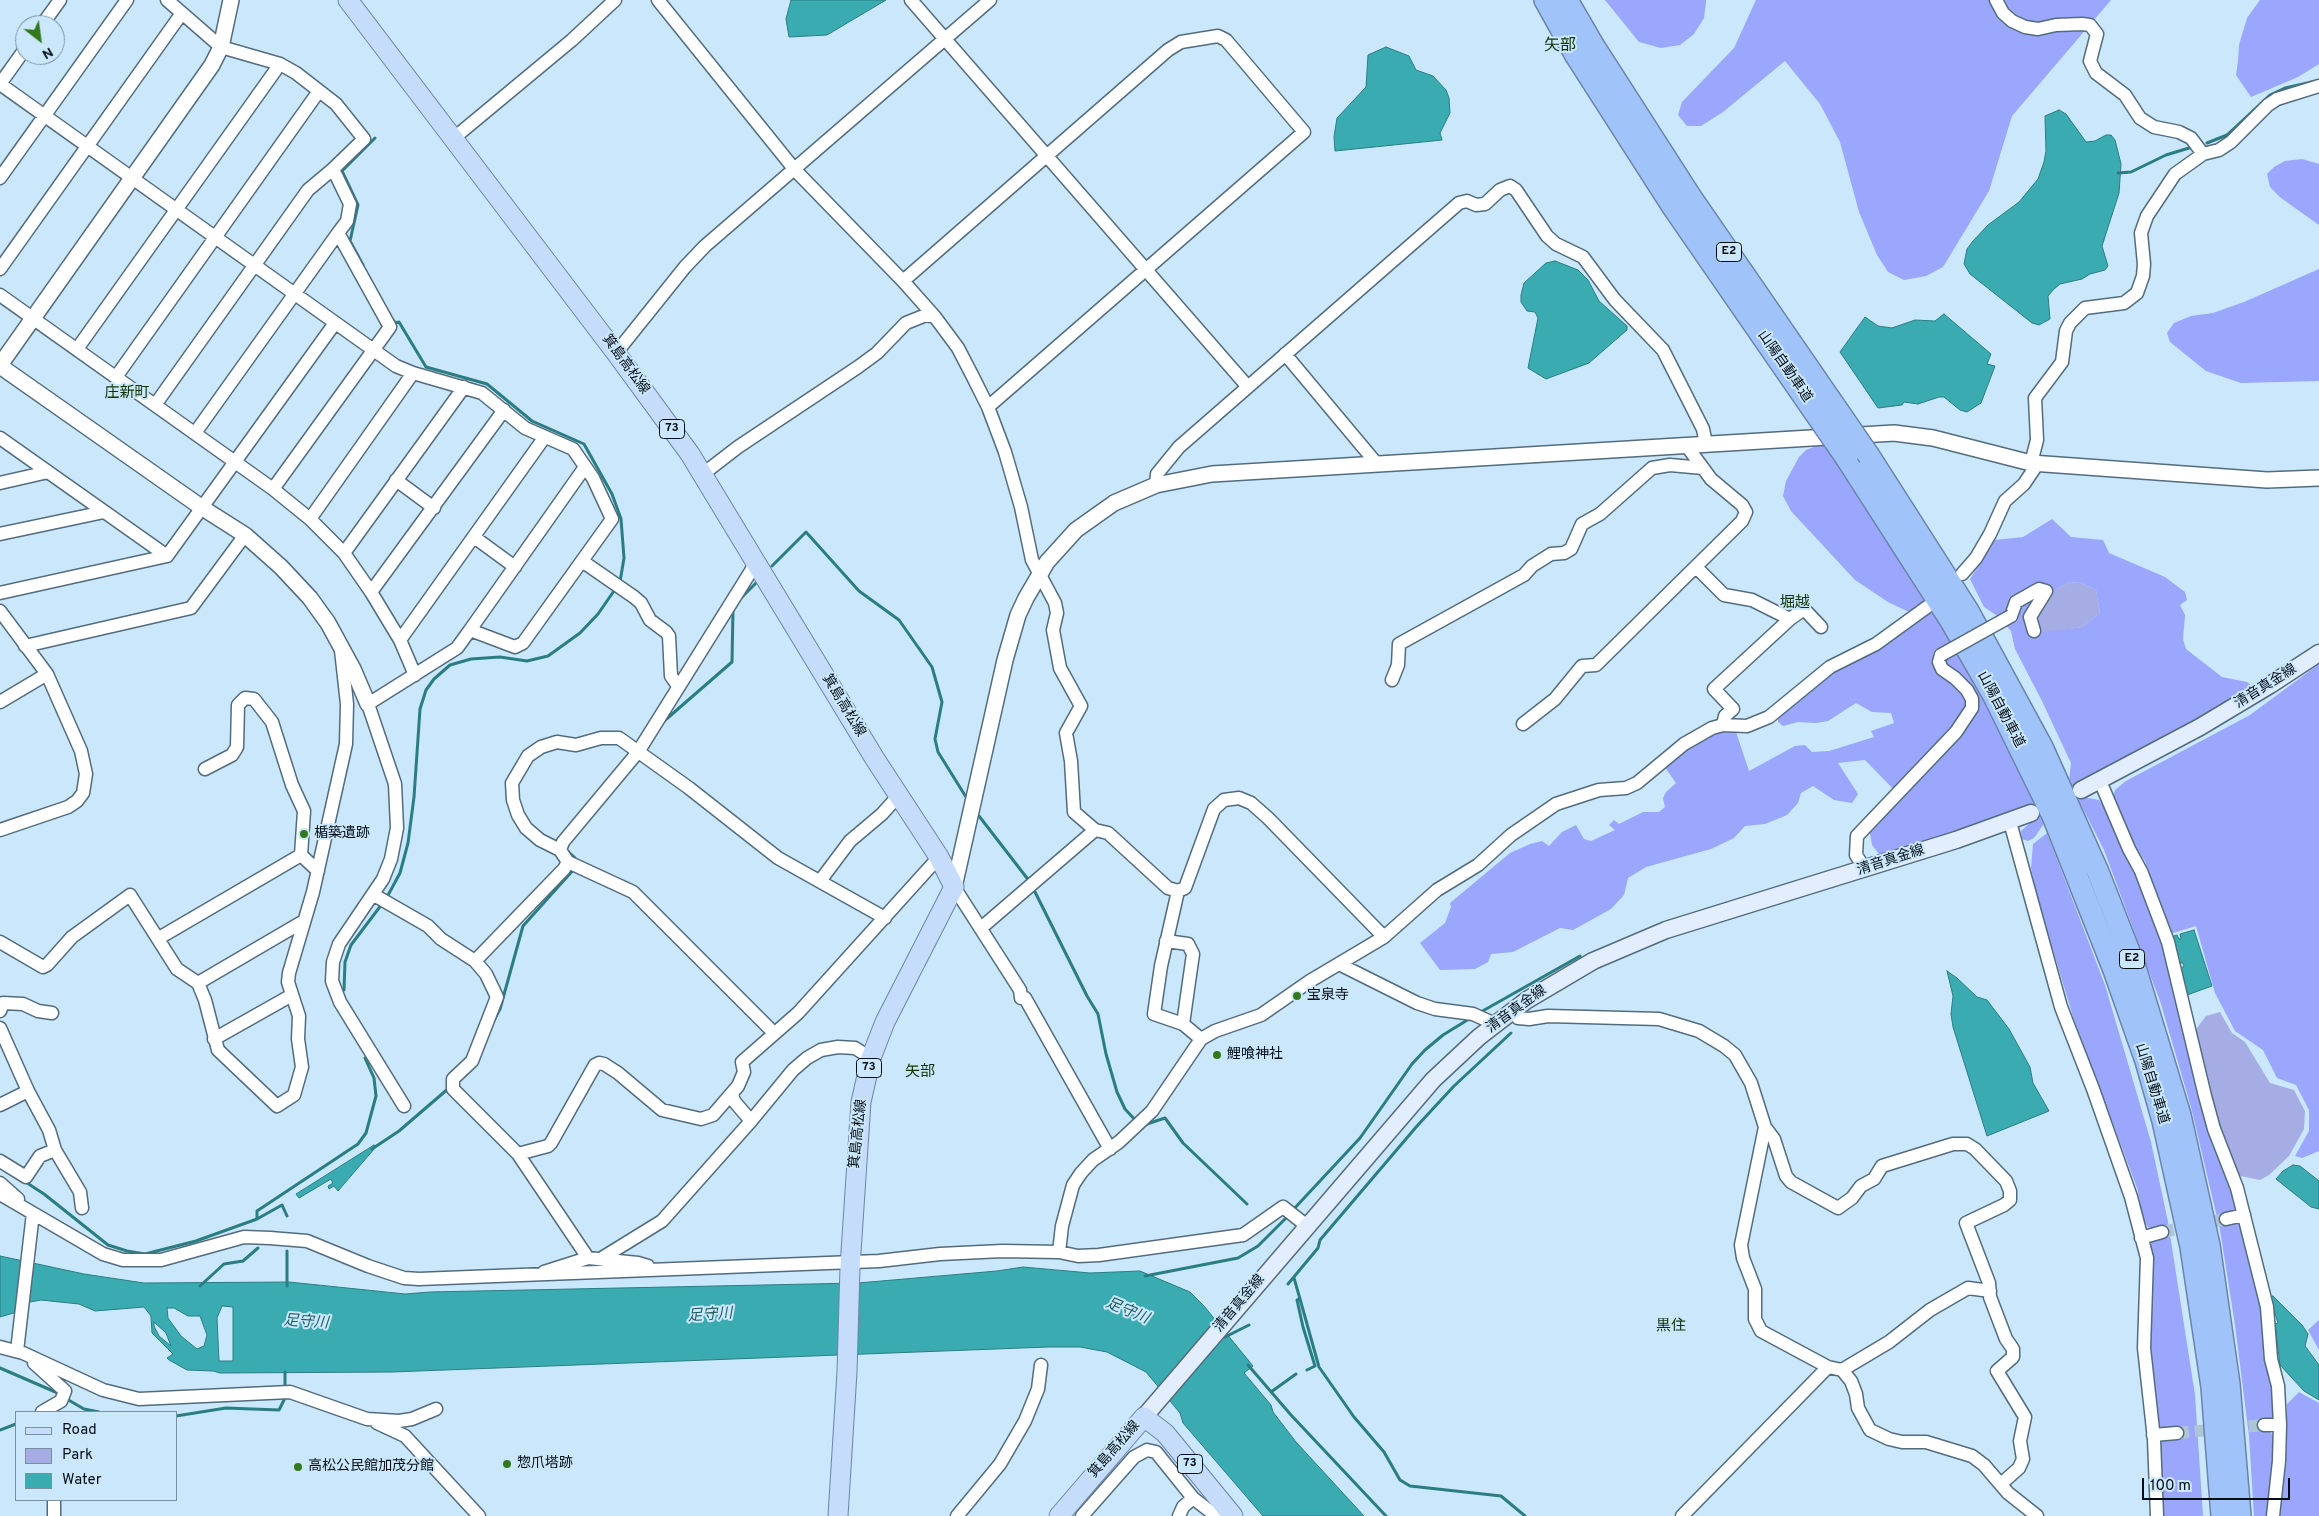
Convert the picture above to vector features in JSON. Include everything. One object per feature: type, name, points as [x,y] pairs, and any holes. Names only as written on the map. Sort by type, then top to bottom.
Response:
[{"type":"highway","name":"山陽自動車道","points":[[1545,0],[1584,49],[1685,188],[1868,456],[1968,611],[2030,722],[2071,808],[2134,964],[2180,1115],[2209,1245],[2229,1384],[2240,1516]]},
{"type":"highway","name":"山陽自動車道","points":[[1567,0],[1584,49],[1674,207],[1847,459],[1946,613],[1994,696],[2052,816],[2117,979],[2163,1121],[2191,1247],[2212,1387],[2222,1516]]},
{"type":"main road","name":"箕島高松線","points":[[353,2],[616,353],[703,474],[875,759],[939,857],[954,887],[885,1022],[872,1058],[861,1102],[857,1133],[838,1516]]},
{"type":"main road","name":"清音真金線","points":[[2080,790],[2200,727],[2319,653]]},
{"type":"main road","name":"清音真金線","points":[[1150,1410],[1241,1303],[1296,1217],[1433,1080],[1484,1018],[1512,1011],[1572,973],[1666,930],[1865,869],[2010,822],[2031,812]]},
{"type":"main road","name":"箕島高松線","points":[[1059,1516],[1150,1410],[1165,1433],[1233,1516]]},
{"type":"street","points":[[49,15],[60,0]]},
{"type":"street","points":[[0,178],[127,0]]},
{"type":"street","points":[[155,405],[308,190],[364,139],[336,104],[319,91],[280,64],[220,47],[167,0]]},
{"type":"street","points":[[231,0],[220,47],[212,65],[0,365],[245,536],[281,567],[310,598],[340,642],[368,704],[395,784],[398,814],[391,859],[382,898],[339,944],[333,962],[332,981],[340,1002],[404,1106]]},
{"type":"street","points":[[454,138],[572,40],[615,0]]},
{"type":"street","points":[[658,0],[795,170],[902,280],[935,317],[958,348],[988,407],[1013,480],[1029,553],[1038,575],[1054,602],[1056,613],[1053,630],[1060,668],[1082,706],[1066,733],[1071,761],[1074,812],[1095,830],[1108,833],[1168,888],[1178,891],[1185,888],[1214,810],[1224,800],[1239,798],[1251,803],[1268,818],[1384,937]]},
{"type":"street","points":[[911,0],[1248,387]]},
{"type":"street","points":[[616,353],[685,267],[705,246],[990,0]]},
{"type":"street","points":[[1996,0],[2007,17],[2025,27],[2038,28],[2056,24],[2082,24],[2090,26],[2097,34],[2090,61],[2096,73],[2124,96],[2140,118],[2154,127],[2179,132],[2191,138],[2203,154]]},
{"type":"street","points":[[0,269],[182,13]]},
{"type":"street","points":[[902,280],[1047,154],[1181,42],[1218,36],[1230,46],[1304,132],[988,407]]},
{"type":"street","points":[[15,63],[0,84],[374,351],[396,366],[413,373],[482,393],[525,428],[544,438],[573,449],[585,467],[612,519],[523,644],[515,647],[470,630]]},
{"type":"street","points":[[77,349],[280,64]]},
{"type":"street","points":[[1962,574],[1976,558],[1990,534],[2004,501],[2024,484],[2034,463],[2037,440],[2035,398],[2062,362],[2066,331],[2070,323],[2085,308],[2124,303],[2137,293],[2143,276],[2144,264],[2141,234],[2146,216],[2175,174],[2203,154],[2219,150],[2231,142],[2268,105],[2277,99],[2319,86]]},
{"type":"street","points":[[116,377],[319,91]]},
{"type":"street","points":[[195,433],[347,221],[350,204],[333,169]]},
{"type":"street","points":[[1156,485],[1157,474],[1179,448],[1459,203],[1467,201],[1476,205],[1485,204],[1500,190],[1510,186],[1516,190],[1547,236],[1556,244],[1583,257],[1614,300],[1663,350],[1703,429],[1706,444]]},
{"type":"street","points":[[273,489],[390,327],[338,233]]},
{"type":"street","points":[[0,296],[195,433],[310,518],[344,553],[372,592],[400,640],[415,675]]},
{"type":"street","points":[[703,474],[738,447],[858,367],[877,352],[906,323],[926,315],[935,317]]},
{"type":"street","points":[[0,593],[167,556],[335,323]]},
{"type":"street","points":[[1285,354],[1377,464]]},
{"type":"street","points":[[310,518],[413,373]]},
{"type":"street","points":[[344,553],[464,387]]},
{"type":"street","points":[[372,592],[504,410]]},
{"type":"street","points":[[1110,1149],[1024,998],[1021,998],[1020,990],[954,887],[1011,637],[1026,598],[1038,575],[1057,550],[1094,515],[1133,493],[1156,485],[1212,474],[1864,434],[1914,434],[2034,463],[2267,480],[2319,478]]},
{"type":"street","points":[[0,438],[167,556]]},
{"type":"street","points":[[400,640],[544,438]]},
{"type":"street","points":[[1523,724],[1555,699],[1582,666],[1596,665],[1697,568],[1742,521],[1746,512],[1742,506],[1711,480],[1686,445]]},
{"type":"street","points":[[1392,680],[1398,665],[1399,644],[1524,575],[1532,566],[1551,554],[1564,553],[1571,550],[1582,524],[1600,514],[1652,468],[1670,465],[1703,468]]},
{"type":"street","points":[[368,704],[457,648],[585,467]]},
{"type":"street","points":[[0,483],[48,472]]},
{"type":"street","points":[[396,480],[434,508]]},
{"type":"street","points":[[0,534],[104,512]]},
{"type":"street","points":[[25,646],[191,608],[245,536]]},
{"type":"street","points":[[474,537],[515,567]]},
{"type":"street","points":[[560,850],[563,842],[641,754],[678,686],[751,572],[755,560]]},
{"type":"street","points":[[582,561],[641,603],[650,620],[669,636],[671,676],[678,686]]},
{"type":"street","points":[[1697,568],[1724,595],[1752,600],[1790,619]]},
{"type":"street","points":[[1865,869],[1856,855],[1857,836],[1956,732],[1972,708],[1972,699],[1967,690],[1942,669],[1939,662],[1941,656],[2011,616],[2016,602],[2039,589],[2046,591],[2030,617],[2034,631]]},
{"type":"street","points":[[1059,1252],[1062,1226],[1074,1185],[1093,1160],[1110,1149],[1152,1111],[1201,1039],[1215,1031],[1261,1014],[1310,981],[1384,937],[1437,890],[1478,865],[1511,835],[1556,804],[1598,790],[1626,788],[1637,782],[1684,744],[1712,728],[1723,725],[1747,726],[1769,717],[1830,667],[1876,644],[1927,607]]},
{"type":"street","points":[[1723,725],[1725,716],[1733,709],[1714,688],[1790,619],[1804,609],[1821,627]]},
{"type":"street","points":[[0,611],[47,674],[81,751],[86,774],[83,793],[77,801],[68,807],[0,830]]},
{"type":"street","points":[[0,935],[0,940],[43,967],[72,937],[130,895],[177,970],[198,983],[205,1000],[218,1050],[276,1106],[294,1094],[301,1074],[298,1039],[299,1016],[288,982],[318,871],[342,766],[348,725],[340,642]]},
{"type":"street","points":[[0,702],[47,674]]},
{"type":"street","points":[[205,769],[232,755],[237,748],[238,705],[245,698],[254,699],[272,722],[292,785],[304,811],[301,855]]},
{"type":"street","points":[[774,1033],[633,892],[573,864],[560,850],[540,840],[526,828],[518,815],[513,800],[512,784],[528,756],[542,747],[557,742],[576,744],[602,738],[619,738],[689,788],[778,858],[885,918]]},
{"type":"street","points":[[2100,781],[2125,841],[2141,871],[2168,942],[2214,1129],[2237,1188],[2267,1307],[2272,1359],[2278,1386],[2280,1425],[2279,1461],[2273,1516]]},
{"type":"street","points":[[820,881],[850,841],[882,814],[899,795]]},
{"type":"street","points":[[2010,822],[2060,1006],[2094,1089],[2131,1197],[2147,1258],[2144,1348],[2153,1435],[2157,1516]]},
{"type":"street","points":[[981,928],[1095,830]]},
{"type":"street","points":[[301,855],[318,871]]},
{"type":"street","points":[[158,938],[301,855]]},
{"type":"street","points":[[518,1154],[548,1146],[551,1143],[595,1065],[599,1064],[604,1064],[618,1073],[662,1110],[670,1113],[682,1113],[701,1119],[713,1115],[732,1094],[744,1072],[742,1062],[798,1013],[939,857]]},
{"type":"street","points":[[474,962],[564,869],[573,864]]},
{"type":"street","points":[[1178,891],[1166,941],[1154,1014],[1183,1024],[1201,1039]]},
{"type":"street","points":[[382,898],[428,926],[441,939],[474,962],[486,974],[497,997],[472,1061],[453,1085],[518,1154],[588,1258]]},
{"type":"street","points":[[198,983],[304,921]]},
{"type":"street","points":[[1166,941],[1188,944],[1193,954],[1183,1024]]},
{"type":"street","points":[[1339,964],[1417,1003],[1435,1009],[1484,1018]]},
{"type":"street","points":[[214,1040],[292,995]]},
{"type":"street","points":[[1,1004],[23,1004],[38,1011],[52,1013]]},
{"type":"street","points":[[1512,1011],[1518,1018],[1529,1019],[1548,1016],[1659,1019],[1699,1031],[1724,1046],[1743,1066],[1765,1127],[1774,1139],[1786,1176],[1791,1182],[1838,1208],[1852,1198],[1861,1186],[1874,1179],[1882,1166],[1953,1144],[1967,1144],[1975,1149],[2006,1181],[2010,1190],[2010,1200],[2004,1205],[1966,1223],[2006,1339],[2013,1350],[2013,1357],[1997,1371],[2026,1417],[2020,1441],[2023,1460],[2019,1468],[2001,1484]]},
{"type":"street","points":[[0,1028],[28,1091],[49,1130],[55,1150],[80,1192],[82,1208]]},
{"type":"street","points":[[602,1258],[662,1221],[751,1121],[793,1070],[821,1050],[855,1048],[872,1058]]},
{"type":"street","points":[[0,1105],[28,1091]]},
{"type":"street","points":[[732,1094],[734,1101],[751,1121]]},
{"type":"street","points":[[1765,1127],[1742,1245],[1743,1258],[1755,1290],[1756,1319],[1761,1331],[1828,1367],[1842,1370],[1851,1381],[1856,1394],[1858,1408],[1870,1430],[1902,1442],[1926,1442],[1960,1451],[1984,1464],[2023,1507],[2037,1516]]},
{"type":"street","points":[[0,1161],[26,1177],[40,1156],[55,1150]]},
{"type":"street","points":[[0,1183],[17,1197],[30,1213],[19,1350]]},
{"type":"street","points":[[0,1194],[103,1254],[123,1260],[161,1260],[244,1237],[270,1238],[307,1241],[368,1266],[404,1278],[535,1276],[850,1264],[993,1252],[1059,1252],[1078,1256],[1099,1255],[1226,1239],[1243,1235],[1283,1207],[1296,1217]]},
{"type":"street","points":[[2226,1219],[2244,1215]]},
{"type":"street","points":[[2141,1238],[2162,1232]]},
{"type":"street","points":[[535,1276],[555,1267],[588,1258],[638,1263],[657,1270]]},
{"type":"street","points":[[1842,1370],[1889,1342],[1930,1310],[1968,1288],[1990,1291]]},
{"type":"street","points":[[0,1347],[19,1350],[103,1390],[120,1396],[160,1399],[290,1392],[367,1419],[405,1436],[479,1516]]},
{"type":"street","points":[[19,1350],[64,1388],[63,1396],[43,1411]]},
{"type":"street","points":[[957,1516],[1000,1464],[1025,1421],[1038,1389],[1041,1365]]},
{"type":"street","points":[[1682,1516],[1828,1367]]},
{"type":"street","points":[[367,1419],[399,1421],[412,1419],[436,1409]]},
{"type":"street","points":[[2264,1425],[2280,1425]]},
{"type":"street","points":[[2153,1435],[2177,1433]]},
{"type":"street","points":[[1082,1516],[1134,1457],[1147,1450],[1156,1452],[1193,1498],[1216,1516]]},
{"type":"street","points":[[1179,1516],[1184,1507],[1193,1498]]},
{"type":"street","points":[[54,1501],[54,1516]]},
{"type":"green space","points":[[2069,582],[2081,583],[2096,590],[2100,613],[2082,627],[2038,634],[2033,621],[2050,593]]},
{"type":"green space","points":[[2220,1012],[2232,1033],[2245,1042],[2270,1083],[2294,1090],[2305,1111],[2304,1129],[2289,1156],[2269,1175],[2260,1180],[2235,1175],[2213,1118],[2194,1032],[2206,1016]]},
{"type":"shaded area","points":[[1605,0],[1706,0],[1706,2],[1704,18],[1694,34],[1680,45],[1661,48],[1639,42]]},
{"type":"shaded area","points":[[1756,0],[2111,0],[2012,116],[1989,191],[1943,267],[1926,276],[1904,280],[1888,272],[1877,255],[1859,212],[1840,142],[1820,104],[1785,61],[1723,112],[1701,126],[1687,126],[1678,115],[1682,102],[1734,48]]},
{"type":"shaded area","points":[[2260,0],[2319,0],[2319,64],[2298,77],[2251,97],[2236,75],[2239,45],[2247,18]]},
{"type":"shaded area","points":[[2302,159],[2319,164],[2319,225],[2281,198],[2270,187],[2267,174],[2274,167],[2285,161]]},
{"type":"shaded area","points":[[2319,269],[2319,381],[2241,383],[2206,371],[2170,342],[2167,333],[2174,323],[2191,316],[2213,313],[2244,302]]},
{"type":"shaded area","points":[[1816,446],[1829,446],[1922,591],[1980,689],[2044,815],[2043,825],[2034,838],[2028,841],[2022,839],[2021,831],[2033,820],[2027,805],[1883,859],[1872,845],[1869,828],[1900,796],[1865,760],[1838,763],[1858,794],[1852,803],[1834,800],[1813,786],[1801,793],[1798,803],[1787,815],[1765,824],[1745,826],[1734,838],[1711,849],[1646,867],[1628,878],[1624,895],[1611,909],[1573,930],[1560,928],[1513,952],[1491,954],[1488,962],[1475,969],[1440,970],[1420,943],[1445,923],[1451,907],[1450,903],[1510,853],[1530,844],[1542,841],[1549,846],[1562,832],[1576,825],[1584,839],[1591,841],[1615,830],[1609,825],[1614,820],[1619,824],[1643,812],[1659,812],[1665,807],[1663,798],[1666,792],[1676,783],[1664,766],[1709,734],[1724,731],[1736,732],[1749,771],[1795,746],[1805,745],[1812,752],[1829,751],[1874,737],[1871,731],[1894,723],[1891,713],[1872,712],[1856,703],[1828,721],[1816,723],[1798,722],[1783,726],[1778,722],[1778,717],[1915,609],[1909,612],[1888,602],[1855,580],[1791,511],[1783,496],[1786,481],[1799,457],[1806,450]]},
{"type":"shaded area","points":[[2052,519],[2071,537],[2103,540],[2109,553],[2165,577],[2185,592],[2187,600],[2180,605],[2185,615],[2183,639],[2186,649],[2222,677],[2247,682],[2255,688],[2080,785],[2088,798],[2099,800],[2106,809],[2139,877],[2162,941],[2216,1149],[2237,1207],[2225,1224],[2239,1224],[2242,1229],[2260,1301],[2275,1414],[2269,1421],[2269,1431],[2276,1439],[2269,1516],[2254,1516],[2249,1436],[2235,1325],[2220,1230],[2191,1107],[2161,1004],[2104,850],[2069,781],[2071,763],[2015,649],[2011,631],[1999,617],[1984,607],[1970,579],[1995,540],[2023,537]],"holes":[[[2069,582],[2081,583],[2096,590],[2100,613],[2082,627],[2038,633],[2033,621],[2050,593]]]},
{"type":"shaded area","points":[[2319,664],[2319,1151],[2302,1158],[2295,1156],[2309,1131],[2309,1110],[2296,1085],[2277,1078],[2263,1050],[2235,1031],[2215,993],[2196,926],[2170,934],[2145,861],[2128,837],[2112,801],[2115,790],[2126,781],[2250,715]]},
{"type":"shaded area","points":[[2047,833],[2105,985],[2151,1142],[2168,1222],[2195,1395],[2203,1516],[2162,1516],[2159,1447],[2162,1429],[2158,1423],[2150,1353],[2148,1249],[2150,1242],[2155,1238],[2152,1229],[2144,1222],[2137,1188],[2074,1020],[2037,897],[2031,868],[2033,844]]},
{"type":"shaded area","points":[[2319,1320],[2319,1350],[2308,1330]]},
{"type":"shaded area","points":[[2299,1392],[2319,1403],[2319,1516],[2278,1516],[2283,1475],[2287,1404]]},
{"type":"water","points":[[791,0],[886,0],[827,35],[789,37],[786,19]]},
{"type":"water","points":[[1386,47],[1409,56],[1416,70],[1433,76],[1446,90],[1449,98],[1450,113],[1440,133],[1442,140],[1335,151],[1334,137],[1337,118],[1366,87],[1368,55]]},
{"type":"water","points":[[2059,110],[2066,114],[2086,142],[2095,141],[2106,135],[2111,135],[2115,140],[2121,164],[2119,193],[2102,246],[2108,266],[2105,270],[2090,274],[2082,279],[2060,284],[2054,289],[2048,296],[2050,319],[2039,325],[2032,323],[1970,274],[1964,264],[1967,249],[1973,241],[1988,225],[2019,202],[2038,179],[2046,151],[2045,116]]},
{"type":"water","points":[[1555,261],[1578,270],[1588,280],[1599,301],[1627,326],[1627,330],[1589,363],[1546,379],[1528,368],[1538,318],[1535,312],[1527,311],[1521,302],[1521,295],[1524,283],[1546,263]]},
{"type":"water","points":[[1944,314],[1991,354],[1987,364],[1995,366],[1981,403],[1967,412],[1960,410],[1944,397],[1918,404],[1904,402],[1902,405],[1878,408],[1840,352],[1865,317],[1878,326],[1892,328],[1915,320],[1935,321]]},
{"type":"water","points":[[2194,930],[2212,986],[2187,995],[2180,969],[2184,966],[2183,963],[2179,963],[2171,937],[2177,935],[2181,939],[2180,934]]},
{"type":"water","points":[[1947,971],[1977,997],[1987,1000],[2009,1029],[2030,1067],[2033,1083],[2049,1111],[1987,1136],[1953,1027],[1951,1014],[1953,996]]},
{"type":"water","points":[[374,1145],[375,1148],[338,1191],[334,1186],[329,1189],[328,1186],[333,1183],[331,1179],[299,1198],[296,1194]]},
{"type":"water","points":[[2293,1165],[2300,1166],[2319,1181],[2319,1209],[2311,1207],[2276,1179],[2283,1171]]},
{"type":"water","name":"足守川","points":[[0,1256],[84,1274],[144,1283],[289,1282],[405,1294],[858,1283],[1023,1267],[1090,1273],[1140,1271],[1190,1292],[1204,1306],[1253,1366],[1244,1373],[1271,1405],[1273,1412],[1296,1442],[1364,1516],[1263,1516],[1183,1423],[1180,1413],[1146,1372],[1107,1352],[1080,1347],[392,1372],[220,1373],[187,1370],[169,1360],[167,1358],[173,1354],[152,1333],[151,1316],[144,1307],[95,1311],[79,1304],[41,1300],[19,1304],[15,1307],[17,1312],[0,1317]],"holes":[[[222,1306],[233,1307],[233,1361],[219,1361],[217,1318]],[[167,1308],[174,1308],[188,1316],[200,1316],[207,1335],[204,1346],[197,1349],[181,1336],[168,1318]],[[154,1322],[166,1333],[171,1346],[159,1336]]]},
{"type":"water","points":[[2273,1296],[2302,1325],[2308,1334],[2305,1346],[2319,1365],[2319,1400],[2304,1391],[2280,1365],[2275,1324],[2278,1323],[2270,1297]]},
{"type":"waterway","points":[[2207,143],[2227,135],[2270,95],[2285,88],[2312,82]]},
{"type":"waterway","points":[[363,265],[350,241],[358,205],[342,171],[375,138]]},
{"type":"waterway","points":[[2118,173],[2131,172],[2166,155],[2189,148]]},
{"type":"waterway","points":[[394,321],[395,323],[399,322],[426,367],[487,384],[532,421],[584,444],[612,494],[621,519],[624,558],[620,582]]},
{"type":"waterway","points":[[772,566],[806,532],[859,591],[899,620],[932,667],[942,702],[935,739],[938,752],[966,797]]},
{"type":"waterway","points":[[741,598],[759,580]]},
{"type":"waterway","points":[[386,899],[400,873],[408,843],[414,797],[420,709],[426,690],[434,679],[450,665],[471,659],[500,657],[527,661],[548,656],[580,633],[598,614],[616,588]]},
{"type":"waterway","points":[[663,722],[732,662],[733,609]]},
{"type":"waterway","points":[[979,816],[1030,882]]},
{"type":"waterway","points":[[567,851],[575,858],[575,862]]},
{"type":"waterway","points":[[493,1022],[500,1009],[523,926],[575,868]]},
{"type":"waterway","points":[[1033,888],[1087,996],[1098,1014],[1106,1054],[1117,1092],[1125,1109],[1137,1122]]},
{"type":"waterway","points":[[344,990],[345,962],[351,945],[382,904]]},
{"type":"waterway","points":[[1479,1013],[1580,956]]},
{"type":"waterway","points":[[1292,1211],[1360,1138],[1412,1064],[1443,1035],[1469,1019]]},
{"type":"waterway","points":[[1288,1284],[1318,1248],[1320,1240],[1417,1126],[1454,1086],[1511,1033]]},
{"type":"waterway","points":[[257,1219],[257,1211],[358,1144],[366,1133],[376,1096],[374,1078],[365,1058]]},
{"type":"waterway","points":[[372,1149],[399,1131],[449,1088]]},
{"type":"waterway","points":[[1144,1125],[1165,1118],[1183,1143],[1247,1204]]},
{"type":"waterway","points":[[24,1181],[44,1194],[108,1245],[145,1254],[196,1241],[257,1219],[282,1205],[287,1216]]},
{"type":"waterway","points":[[1145,1276],[1238,1258],[1258,1246],[1288,1216]]},
{"type":"waterway","points":[[200,1286],[224,1264],[243,1261],[258,1248]]},
{"type":"waterway","points":[[287,1251],[287,1286]]},
{"type":"waterway","points":[[1294,1278],[1300,1299],[1297,1300],[1303,1327],[1315,1366],[1307,1370]]},
{"type":"waterway","points":[[1300,1299],[1319,1367],[1354,1417],[1384,1452],[1400,1480],[1410,1486],[1501,1496],[1525,1516]]},
{"type":"waterway","points":[[1225,1337],[1249,1325]]},
{"type":"waterway","points":[[1248,1365],[1291,1415],[1386,1516]]},
{"type":"waterway","points":[[0,1368],[60,1394]]},
{"type":"waterway","points":[[285,1372],[285,1384]]},
{"type":"waterway","points":[[1271,1392],[1296,1374]]},
{"type":"waterway","points":[[65,1398],[84,1409],[94,1411]]},
{"type":"waterway","points":[[178,1416],[226,1408],[279,1410],[284,1400]]},
{"type":"waterway","points":[[0,1430],[15,1424]]},
{"type":"tunnel","points":[[2162,1232],[2226,1219]]},
{"type":"tunnel","points":[[2177,1433],[2264,1425]]},
{"type":"place","name":"楯築遺跡","points":[[304,834]]},
{"type":"place","name":"宝泉寺","points":[[1297,996]]},
{"type":"place","name":"鯉喰神社","points":[[1217,1055]]},
{"type":"place","name":"惣爪塔跡","points":[[507,1464]]},
{"type":"place","name":"高松公民館加茂分館","points":[[298,1467]]},
{"type":"district","name":"矢部","points":[[1560,47]]},
{"type":"district","name":"庄新町","points":[[127,394]]},
{"type":"district","name":"堀越","points":[[1795,604]]},
{"type":"district","name":"矢部","points":[[920,1073]]},
{"type":"district","name":"黒住","points":[[1671,1327]]}]
